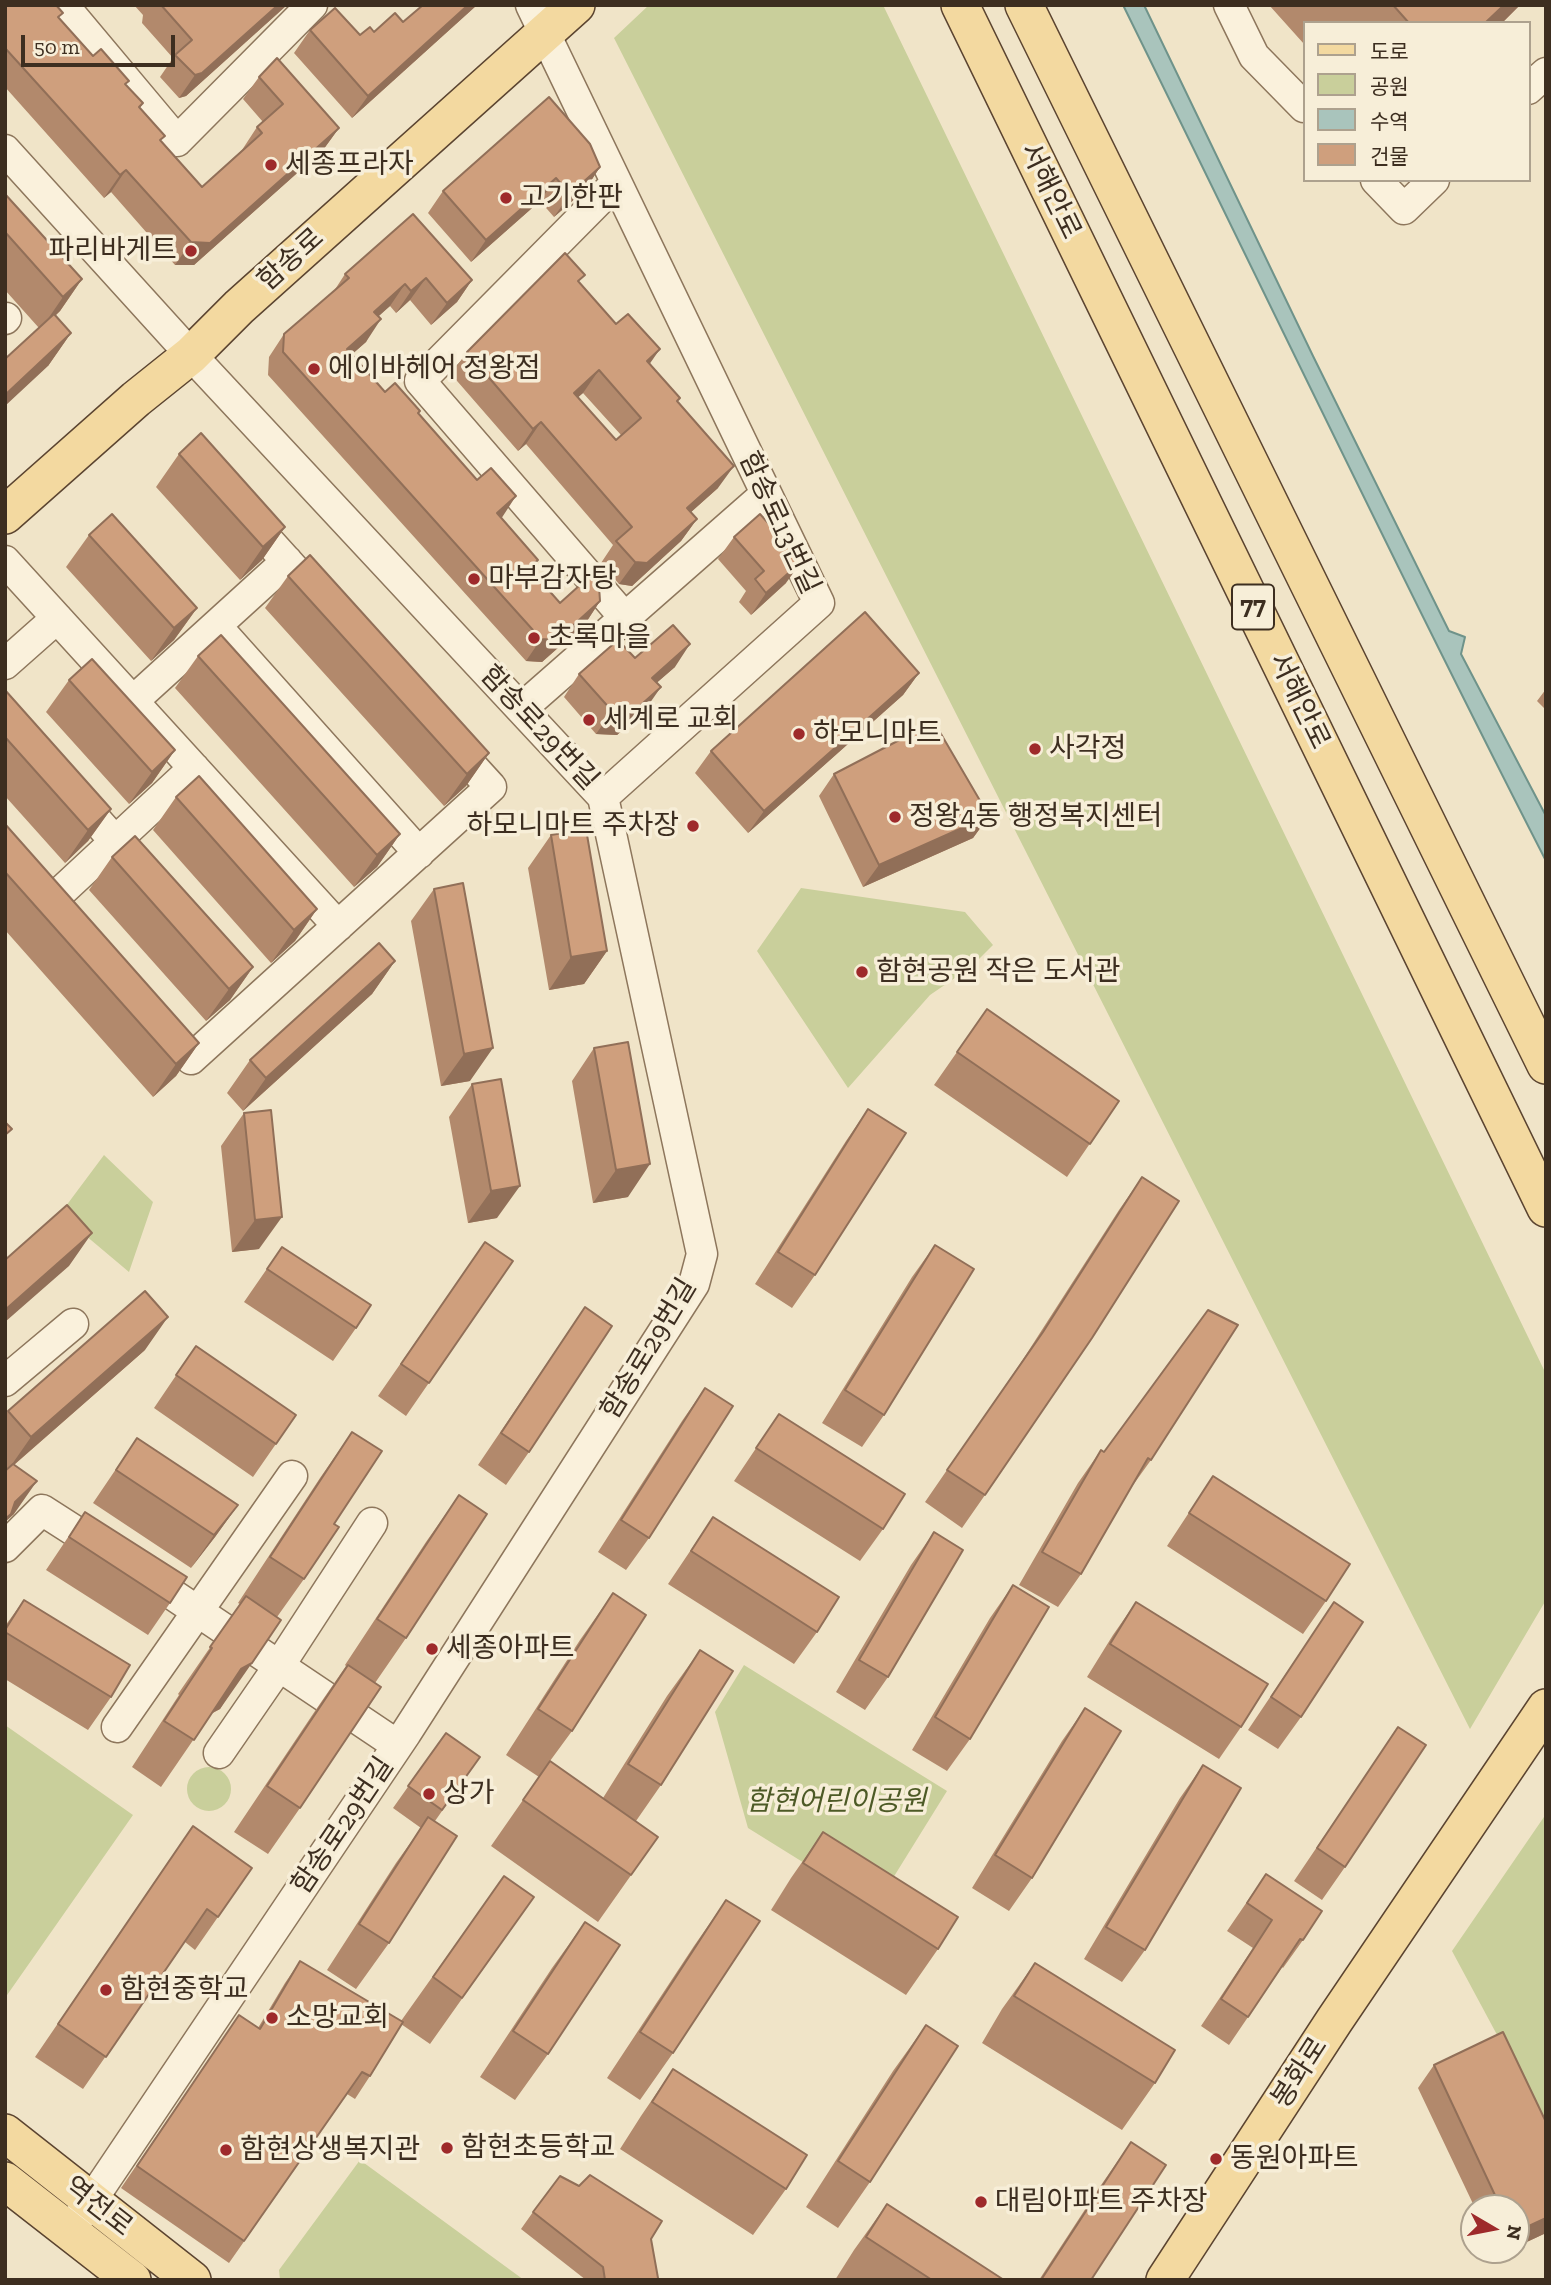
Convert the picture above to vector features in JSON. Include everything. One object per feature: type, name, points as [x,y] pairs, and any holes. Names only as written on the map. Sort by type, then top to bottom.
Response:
[{"type":"main road","name":"함송로","points":[[5,515],[136,399],[191,355],[537,19],[576,5]]},
{"type":"main road","name":"서해안로","points":[[960,5],[1546,1208]]},
{"type":"main road","name":"서해안로","points":[[1024,5],[1546,1065]]},
{"type":"main road","name":"봉화로","points":[[1165,2280],[1334,2021],[1546,1708]]},
{"type":"main road","name":"봉화로","points":[[1437,1869],[1497,1805],[1546,1746]]},
{"type":"main road","name":"역전로","points":[[5,2133],[192,2280]]},
{"type":"main road","name":"역전로","points":[[5,2181],[132,2280]]},
{"type":"street","points":[[63,5],[177,141],[312,5]]},
{"type":"street","points":[[1229,5],[1254,55],[1302,105]]},
{"type":"street","name":"함송로13번길","points":[[537,19],[819,603],[603,797]]},
{"type":"street","points":[[1530,87],[1546,73]]},
{"type":"street","name":"함송로29번길","points":[[5,150],[191,355],[603,797],[702,1254],[694,1284],[397,1745],[69,2230]]},
{"type":"street","points":[[1378,182],[1404,209],[1432,182]]},
{"type":"street","points":[[617,183],[421,381],[625,618]]},
{"type":"street","points":[[521,709],[766,494]]},
{"type":"street","points":[[227,495],[343,623]]},
{"type":"street","points":[[5,561],[338,926]]},
{"type":"street","points":[[133,701],[287,561]]},
{"type":"street","points":[[5,664],[57,618]]},
{"type":"street","points":[[216,625],[419,853]]},
{"type":"street","points":[[147,1010],[191,1059],[247,991],[338,926],[491,787],[436,726]]},
{"type":"street","points":[[51,901],[194,768]]},
{"type":"street","points":[[51,769],[168,901]]},
{"type":"street","points":[[5,1381],[73,1324]]},
{"type":"street","points":[[117,1727],[138,1674],[198,1611],[245,1521],[292,1476]]},
{"type":"street","points":[[14,1493],[198,1611],[397,1745]]},
{"type":"street","points":[[5,1547],[42,1510]]},
{"type":"street","points":[[219,1753],[372,1523]]},
{"type":"green space","points":[[649,5],[883,5],[1546,1374],[1546,1600],[1470,1729],[614,38]]},
{"type":"green space","points":[[801,888],[965,912],[993,945],[971,967],[930,995],[848,1088],[757,951]]},
{"type":"green space","points":[[104,1155],[153,1202],[129,1272],[60,1214]]},
{"type":"green space","name":"함현어린이공원","points":[[744,1665],[947,1791],[875,1907],[748,1828],[715,1712]]},
{"type":"green space","points":[[5,1725],[133,1815],[5,1998]]},
{"type":"green space","points":[[209,1767],[218,1768],[225,1773],[230,1780],[230,1798],[225,1805],[218,1810],[209,1811],[200,1810],[193,1805],[188,1798],[187,1789],[188,1780],[193,1773],[200,1768]]},
{"type":"green space","points":[[1546,1814],[1546,2126],[1452,1951]]},
{"type":"green space","points":[[360,2160],[524,2280],[280,2280],[279,2270]]},
{"type":"water","points":[[1123,5],[1144,5],[1449,631],[1465,637],[1461,654],[1546,816],[1546,861],[1386,541]]},
{"type":"building","points":[[5,5],[56,5],[63,13],[58,17],[93,56],[101,49],[129,81],[125,84],[143,103],[139,107],[165,136],[160,140],[202,187],[262,133],[257,127],[283,104],[259,77],[277,58],[339,128],[210,243],[191,242],[126,170],[120,175],[5,48]]},
{"type":"building","points":[[161,5],[278,5],[202,73],[195,75],[175,55],[192,40]]},
{"type":"building","points":[[423,5],[468,5],[368,96],[310,30],[335,8],[360,35],[370,27],[374,32],[395,13],[403,22]]},
{"type":"building","points":[[1393,5],[1504,5],[1487,21],[1407,21]]},
{"type":"building","points":[[549,97],[590,144],[600,167],[570,194],[556,178],[486,240],[443,191]]},
{"type":"building","points":[[5,194],[82,279],[63,297],[5,232]]},
{"type":"building","points":[[413,214],[472,280],[447,303],[426,278],[411,291],[405,284],[374,312],[381,319],[347,349],[385,392],[395,383],[477,480],[491,468],[516,496],[497,513],[538,560],[529,568],[560,603],[590,576],[599,586],[600,601],[557,640],[541,639],[283,352],[284,334],[349,278],[345,274]]},
{"type":"building","points":[[565,253],[585,275],[578,281],[616,324],[628,314],[660,349],[647,361],[680,398],[677,401],[734,466],[687,508],[697,519],[647,563],[635,562],[616,541],[632,527],[541,422],[533,429],[467,352]],"holes":[[[599,370],[641,418],[616,440],[574,393]]]},
{"type":"building","points":[[54,314],[71,333],[5,395],[5,359]]},
{"type":"building","points":[[201,433],[285,527],[263,547],[179,454]]},
{"type":"building","points":[[112,514],[197,608],[174,628],[89,535]]},
{"type":"building","points":[[760,514],[802,561],[766,593],[755,579],[764,571],[734,537]]},
{"type":"building","points":[[310,555],[489,753],[467,774],[288,576]]},
{"type":"building","name":"하모니마트","points":[[865,612],[919,673],[764,811],[711,751]]},
{"type":"building","points":[[673,625],[690,644],[652,678],[661,687],[633,712],[612,711],[579,674],[618,640],[635,658]]},
{"type":"building","points":[[221,635],[400,834],[377,855],[198,656]]},
{"type":"building","points":[[92,659],[175,750],[152,772],[69,680]]},
{"type":"building","points":[[5,690],[111,809],[88,830],[5,737]]},
{"type":"building","name":"정왕4동 행정복지센터","points":[[934,722],[989,816],[879,865],[834,774]]},
{"type":"building","points":[[199,776],[317,909],[294,930],[176,797]]},
{"type":"building","points":[[5,824],[199,1043],[176,1064],[5,872]]},
{"type":"building","points":[[586,829],[607,951],[571,957],[551,835]]},
{"type":"building","points":[[135,836],[253,967],[229,989],[112,857]]},
{"type":"building","points":[[463,883],[493,1048],[464,1054],[434,889]]},
{"type":"building","points":[[379,943],[395,961],[266,1078],[250,1060]]},
{"type":"building","points":[[987,1009],[1119,1101],[1090,1144],[957,1052]]},
{"type":"building","points":[[628,1042],[650,1164],[616,1170],[594,1048]]},
{"type":"building","points":[[501,1079],[520,1186],[491,1191],[472,1084]]},
{"type":"building","points":[[868,1109],[906,1133],[815,1275],[778,1252]]},
{"type":"building","points":[[271,1110],[282,1217],[255,1220],[244,1113]]},
{"type":"building","points":[[5,1122],[12,1129],[5,1135]]},
{"type":"building","points":[[1142,1177],[1179,1201],[1092,1338],[985,1495],[947,1470],[1043,1332]]},
{"type":"building","points":[[67,1205],[92,1233],[5,1310],[5,1260]]},
{"type":"building","points":[[485,1242],[513,1261],[429,1383],[401,1364]]},
{"type":"building","points":[[935,1245],[974,1269],[884,1415],[845,1390]]},
{"type":"building","points":[[282,1247],[371,1305],[356,1328],[267,1269]]},
{"type":"building","points":[[145,1291],[168,1317],[31,1437],[8,1411]]},
{"type":"building","points":[[585,1307],[612,1326],[529,1452],[501,1433]]},
{"type":"building","points":[[1208,1310],[1238,1325],[1151,1460],[1148,1458],[1081,1574],[1042,1552],[1101,1450],[1104,1452]]},
{"type":"building","points":[[196,1346],[296,1415],[276,1444],[176,1375]]},
{"type":"building","points":[[705,1388],[733,1406],[649,1538],[621,1520]]},
{"type":"building","points":[[779,1414],[905,1494],[883,1529],[756,1448]]},
{"type":"building","points":[[352,1432],[382,1451],[334,1524],[339,1527],[304,1579],[270,1557]]},
{"type":"building","points":[[137,1438],[238,1505],[214,1535],[116,1470]]},
{"type":"building","points":[[13,1464],[37,1481],[15,1502],[11,1514],[5,1519],[5,1471]]},
{"type":"building","points":[[1213,1476],[1350,1564],[1326,1601],[1189,1513]]},
{"type":"building","points":[[459,1495],[487,1514],[406,1638],[377,1619]]},
{"type":"building","points":[[85,1512],[187,1577],[170,1603],[69,1537]]},
{"type":"building","points":[[713,1517],[839,1597],[817,1632],[691,1551]]},
{"type":"building","points":[[934,1532],[963,1550],[888,1677],[859,1660]]},
{"type":"building","points":[[1013,1585],[1049,1607],[970,1739],[935,1717]]},
{"type":"building","points":[[613,1593],[646,1615],[572,1731],[538,1709]]},
{"type":"building","points":[[246,1596],[281,1620],[252,1663],[241,1669],[194,1740],[164,1721],[212,1648],[210,1647]]},
{"type":"building","points":[[24,1600],[130,1665],[111,1697],[5,1632]]},
{"type":"building","points":[[1136,1602],[1268,1684],[1241,1727],[1110,1644]]},
{"type":"building","points":[[1334,1602],[1363,1622],[1301,1717],[1271,1697]]},
{"type":"building","points":[[700,1650],[733,1671],[661,1785],[628,1764]]},
{"type":"building","points":[[348,1665],[381,1687],[300,1808],[267,1786]]},
{"type":"building","points":[[1085,1708],[1121,1731],[1032,1878],[995,1855]]},
{"type":"building","points":[[1398,1727],[1426,1745],[1345,1867],[1317,1848]]},
{"type":"building","points":[[446,1733],[480,1757],[442,1810],[408,1786]]},
{"type":"building","points":[[550,1761],[658,1837],[631,1875],[523,1800]]},
{"type":"building","points":[[1203,1765],[1241,1788],[1145,1950],[1106,1927]]},
{"type":"building","points":[[428,1817],[457,1836],[389,1943],[359,1924]]},
{"type":"building","name":"함현중학교","points":[[193,1826],[252,1868],[218,1917],[207,1909],[106,2057],[58,2024]]},
{"type":"building","points":[[823,1832],[958,1917],[938,1949],[803,1863]]},
{"type":"building","points":[[1266,1874],[1322,1911],[1248,2017],[1221,1999],[1272,1920],[1247,1903]]},
{"type":"building","points":[[504,1876],[534,1897],[462,1998],[433,1977]]},
{"type":"building","points":[[726,1900],[760,1921],[673,2053],[640,2032]]},
{"type":"building","points":[[585,1922],[620,1945],[548,2054],[513,2031]]},
{"type":"building","name":"함현상생복지관","points":[[300,1961],[403,2022],[370,2076],[362,2072],[244,2241],[137,2166],[239,2015],[260,2029]]},
{"type":"building","points":[[1035,1963],[1175,2050],[1155,2083],[1014,1996]]},
{"type":"building","points":[[926,2025],[958,2046],[870,2182],[838,2161]]},
{"type":"building","points":[[1503,2032],[1546,2122],[1546,2218],[1530,2225],[1530,2194],[1494,2194],[1434,2065]]},
{"type":"building","points":[[673,2069],[807,2155],[786,2189],[652,2102]]},
{"type":"building","points":[[1131,2142],[1166,2165],[1091,2280],[1041,2280]]},
{"type":"building","points":[[590,2175],[662,2221],[651,2239],[657,2280],[605,2280],[603,2267],[533,2212],[560,2176],[579,2186]]},
{"type":"building","points":[[887,2204],[1004,2280],[932,2280],[866,2237]]},
{"type":"place","name":"세종프라자","points":[[271,165]]},
{"type":"place","name":"고기한판","points":[[506,198]]},
{"type":"place","name":"파리바게트","points":[[191,251]]},
{"type":"place","name":"에이바헤어 정왕점","points":[[314,369]]},
{"type":"place","name":"마부감자탕","points":[[474,579]]},
{"type":"place","name":"초록마을","points":[[534,638]]},
{"type":"place","name":"세계로 교회","points":[[589,720]]},
{"type":"place","name":"하모니마트","points":[[799,734]]},
{"type":"place","name":"사각정","points":[[1035,749]]},
{"type":"place","name":"정왕4동 행정복지센터","points":[[895,817]]},
{"type":"place","name":"하모니마트 주차장","points":[[693,826]]},
{"type":"place","name":"함현공원 작은 도서관","points":[[862,972]]},
{"type":"place","name":"세종아파트","points":[[432,1649]]},
{"type":"place","name":"상가","points":[[429,1794]]},
{"type":"place","name":"함현중학교","points":[[106,1990]]},
{"type":"place","name":"소망교회","points":[[272,2018]]},
{"type":"place","name":"함현초등학교","points":[[447,2148]]},
{"type":"place","name":"함현상생복지관","points":[[226,2150]]},
{"type":"place","name":"동원아파트","points":[[1216,2159]]},
{"type":"place","name":"대림아파트 주차장","points":[[981,2202]]}]
